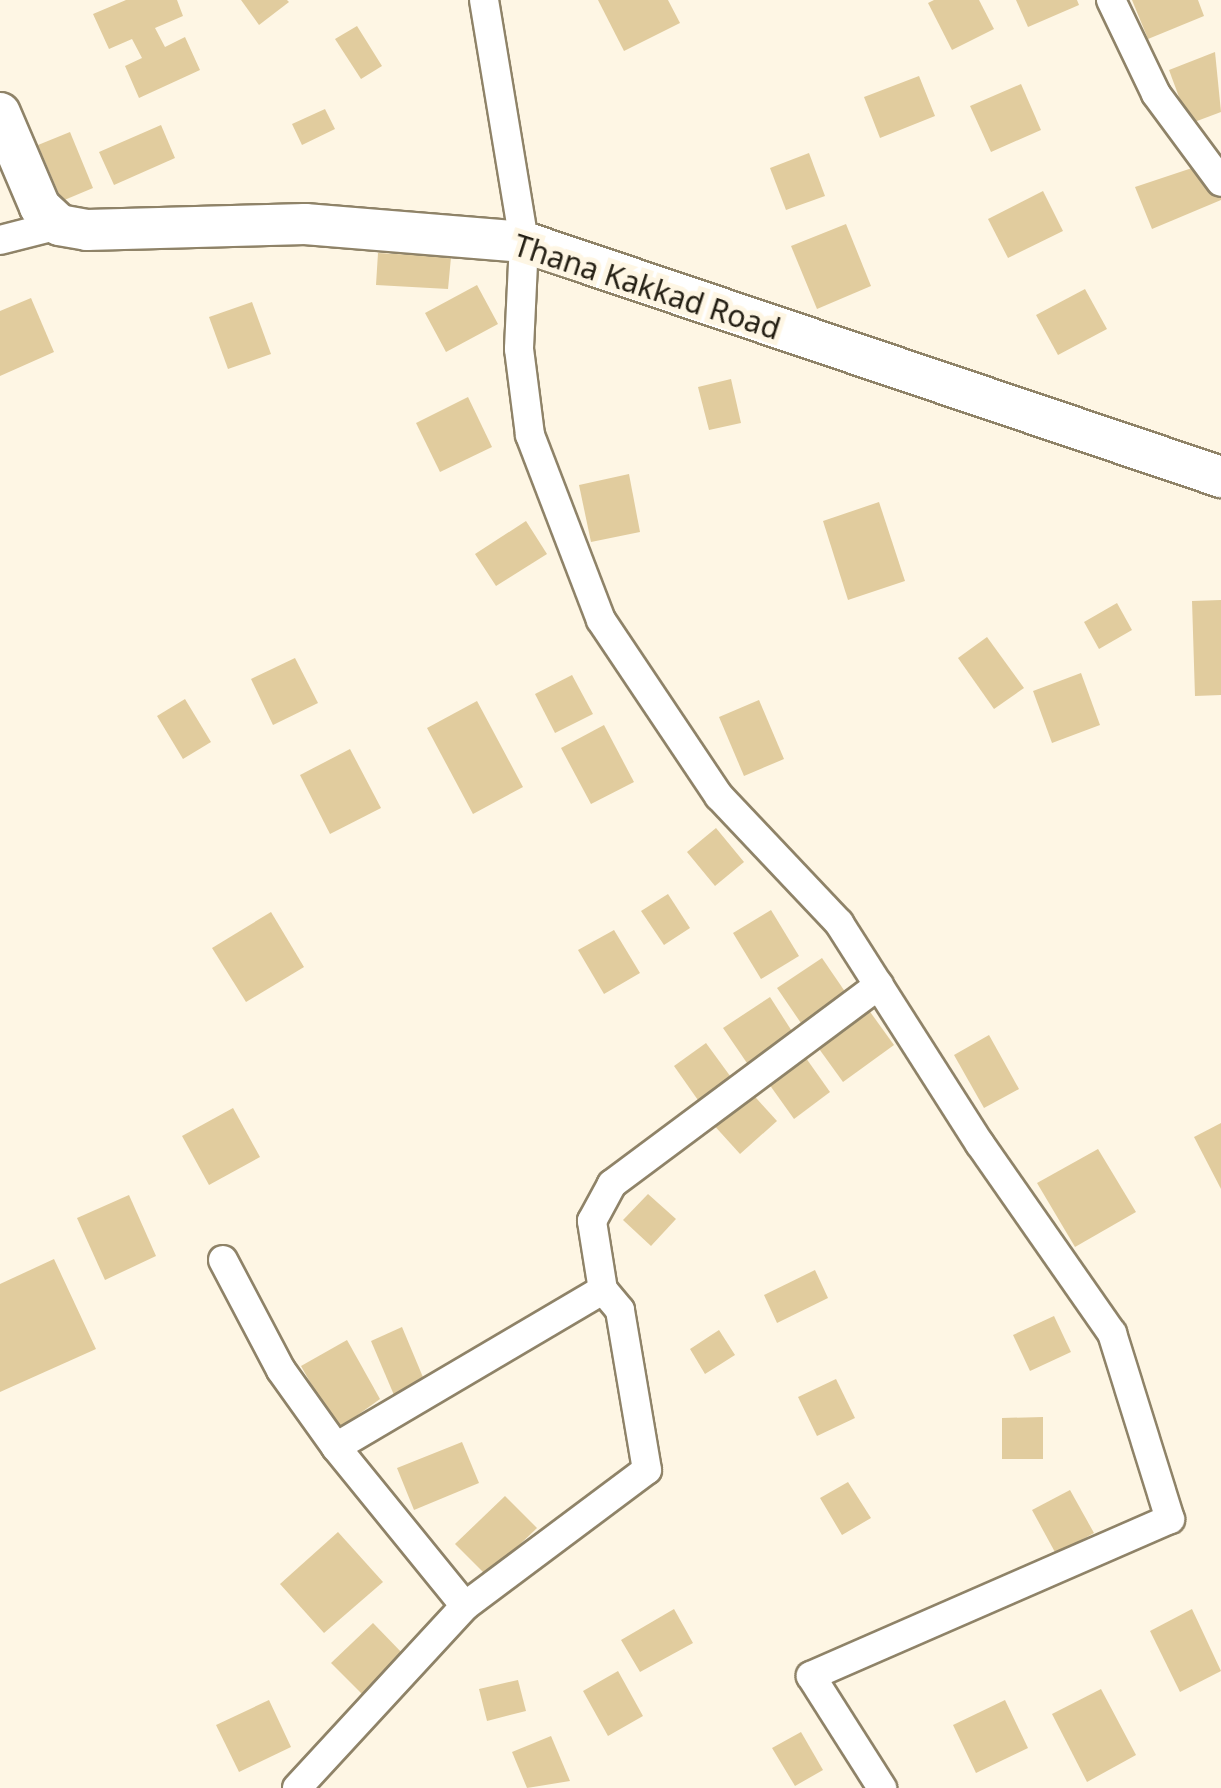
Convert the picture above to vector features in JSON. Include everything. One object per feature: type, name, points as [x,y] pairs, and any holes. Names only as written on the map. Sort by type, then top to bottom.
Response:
[{"type":"main road","points":[[0,113],[40,207],[59,224]]},
{"type":"main road","name":"Thana Kakkad Road","points":[[59,224],[87,230],[304,224],[524,242],[1221,477]]},
{"type":"street","points":[[484,0],[524,242],[519,349],[530,435],[601,620],[719,796],[839,923],[1112,1333],[1170,1519],[811,1676],[882,1788]]},
{"type":"street","points":[[1110,0],[1156,94],[1221,182]]},
{"type":"street","points":[[0,240],[59,224]]},
{"type":"street","points":[[297,1788],[464,1606],[647,1470],[620,1310],[603,1290],[592,1221],[612,1184],[879,985]]},
{"type":"street","points":[[223,1260],[281,1370],[336,1446],[464,1606]]},
{"type":"street","points":[[336,1446],[603,1290]]},
{"type":"building","points":[[126,0],[177,0],[183,16],[155,28],[165,47],[185,37],[200,70],[139,98],[125,66],[142,58],[132,39],[109,49],[93,14]]},
{"type":"building","points":[[241,0],[287,0],[289,2],[259,25]]},
{"type":"building","points":[[598,0],[668,0],[680,23],[624,51]]},
{"type":"building","points":[[979,0],[994,29],[952,50],[928,3]]},
{"type":"building","points":[[1016,0],[1077,0],[1079,5],[1028,27]]},
{"type":"building","points":[[1132,0],[1198,0],[1204,16],[1148,39]]},
{"type":"building","points":[[357,26],[382,66],[361,79],[335,39]]},
{"type":"building","points":[[1215,52],[1221,112],[1189,124],[1169,70]]},
{"type":"building","points":[[919,76],[935,116],[880,138],[864,97]]},
{"type":"building","points":[[1021,84],[1041,130],[991,152],[970,106]]},
{"type":"building","points":[[325,109],[335,129],[302,145],[292,124]]},
{"type":"building","points":[[161,125],[175,158],[114,185],[99,152]]},
{"type":"building","points":[[70,132],[93,188],[62,201],[38,145]]},
{"type":"building","points":[[809,153],[825,196],[786,210],[770,168]]},
{"type":"building","points":[[1207,163],[1221,182],[1221,200],[1152,229],[1135,187]]},
{"type":"building","points":[[1043,191],[1063,231],[1008,258],[988,219]]},
{"type":"building","points":[[846,224],[871,286],[817,309],[791,246]]},
{"type":"building","points":[[378,253],[451,257],[448,289],[376,285]]},
{"type":"building","points":[[477,285],[498,324],[446,352],[425,313]]},
{"type":"building","points":[[1085,289],[1107,329],[1058,355],[1036,315]]},
{"type":"building","points":[[31,298],[54,352],[0,376],[0,311]]},
{"type":"building","points":[[252,302],[271,354],[228,369],[209,317]]},
{"type":"building","points":[[731,379],[741,423],[709,430],[698,387]]},
{"type":"building","points":[[468,397],[492,447],[440,472],[416,423]]},
{"type":"building","points":[[629,474],[640,532],[591,542],[579,485]]},
{"type":"building","points":[[879,502],[905,581],[848,600],[823,521]]},
{"type":"building","points":[[526,521],[547,554],[496,586],[475,554]]},
{"type":"building","points":[[1221,600],[1221,695],[1195,696],[1192,601]]},
{"type":"building","points":[[1117,603],[1132,630],[1099,649],[1084,622]]},
{"type":"building","points":[[987,637],[1024,688],[994,709],[958,658]]},
{"type":"building","points":[[295,658],[318,703],[273,725],[251,679]]},
{"type":"building","points":[[1081,673],[1100,725],[1052,743],[1033,691]]},
{"type":"building","points":[[572,675],[593,714],[555,733],[535,694]]},
{"type":"building","points":[[185,699],[211,742],[183,759],[157,716]]},
{"type":"building","points":[[759,700],[784,759],[744,776],[719,717]]},
{"type":"building","points":[[477,701],[523,787],[473,814],[427,728]]},
{"type":"building","points":[[604,725],[634,782],[591,804],[561,748]]},
{"type":"building","points":[[350,749],[381,808],[330,834],[300,775]]},
{"type":"building","points":[[716,828],[744,862],[715,886],[687,852]]},
{"type":"building","points":[[668,894],[690,928],[664,945],[641,911]]},
{"type":"building","points":[[771,910],[799,956],[761,979],[733,933]]},
{"type":"building","points":[[271,912],[304,967],[246,1002],[212,948]]},
{"type":"building","points":[[614,930],[640,973],[604,994],[578,950]]},
{"type":"building","points":[[822,958],[848,996],[803,1026],[777,988]]},
{"type":"building","points":[[770,997],[795,1036],[749,1066],[723,1028]]},
{"type":"building","points":[[868,1009],[894,1045],[843,1082],[817,1046]]},
{"type":"building","points":[[989,1035],[1019,1089],[984,1108],[954,1055]]},
{"type":"building","points":[[706,1043],[733,1080],[700,1103],[674,1066]]},
{"type":"building","points":[[801,1051],[830,1092],[794,1119],[764,1077]]},
{"type":"building","points":[[748,1089],[777,1121],[740,1154],[711,1122]]},
{"type":"building","points":[[233,1108],[260,1157],[209,1185],[182,1136]]},
{"type":"building","points":[[1221,1123],[1221,1189],[1194,1137]]},
{"type":"building","points":[[1098,1149],[1136,1212],[1075,1247],[1037,1183]]},
{"type":"building","points":[[648,1194],[676,1219],[651,1246],[623,1220]]},
{"type":"building","points":[[129,1195],[156,1256],[105,1280],[77,1218]]},
{"type":"building","points":[[54,1259],[96,1349],[0,1392],[0,1284]]},
{"type":"building","points":[[815,1270],[828,1298],[777,1323],[764,1295]]},
{"type":"building","points":[[1054,1316],[1071,1352],[1030,1371],[1013,1335]]},
{"type":"building","points":[[402,1327],[425,1382],[394,1395],[371,1341]]},
{"type":"building","points":[[719,1330],[735,1355],[705,1374],[690,1349]]},
{"type":"building","points":[[347,1340],[380,1399],[337,1430],[301,1366]]},
{"type":"building","points":[[836,1379],[855,1418],[817,1436],[798,1397]]},
{"type":"building","points":[[1043,1417],[1043,1459],[1002,1459],[1002,1418]]},
{"type":"building","points":[[462,1442],[479,1483],[414,1510],[397,1468]]},
{"type":"building","points":[[848,1482],[871,1518],[842,1535],[820,1498]]},
{"type":"building","points":[[1070,1490],[1094,1533],[1056,1554],[1032,1510]]},
{"type":"building","points":[[505,1496],[537,1528],[487,1576],[455,1544]]},
{"type":"building","points":[[338,1532],[383,1582],[324,1633],[280,1584]]},
{"type":"building","points":[[674,1609],[693,1643],[640,1672],[621,1640]]},
{"type":"building","points":[[1192,1609],[1221,1671],[1180,1692],[1150,1631]]},
{"type":"building","points":[[373,1623],[405,1656],[363,1695],[331,1663]]},
{"type":"building","points":[[618,1671],[643,1716],[608,1736],[583,1691]]},
{"type":"building","points":[[518,1680],[526,1711],[487,1721],[479,1689]]},
{"type":"building","points":[[1101,1689],[1136,1755],[1087,1782],[1052,1714]]},
{"type":"building","points":[[269,1700],[291,1747],[239,1772],[216,1725]]},
{"type":"building","points":[[1005,1700],[1028,1748],[976,1773],[953,1725]]},
{"type":"building","points":[[801,1732],[823,1770],[795,1786],[772,1748]]},
{"type":"building","points":[[551,1736],[570,1781],[527,1788],[512,1752]]}]
